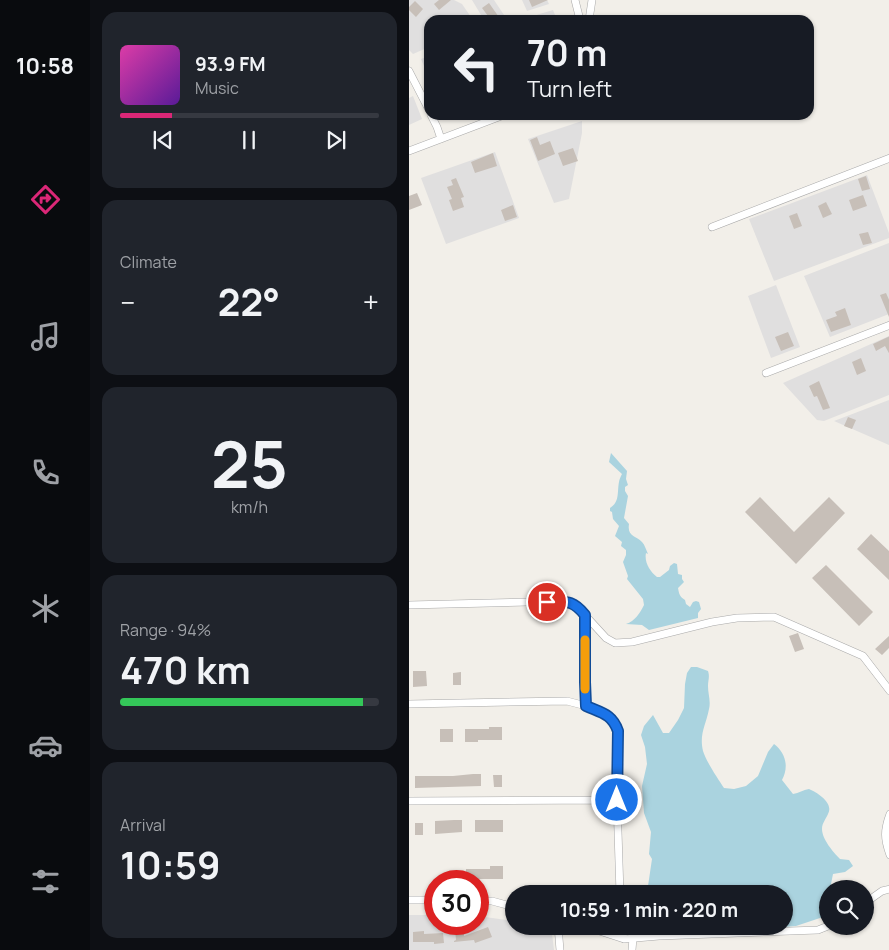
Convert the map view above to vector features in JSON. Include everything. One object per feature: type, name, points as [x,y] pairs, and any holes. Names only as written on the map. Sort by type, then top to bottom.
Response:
[{"type":"street","points":[[575,0],[579,15]]},
{"type":"street","points":[[590,15],[593,0]]},
{"type":"street","points":[[409,71],[424,100]]},
{"type":"street","points":[[433,120],[441,139]]},
{"type":"street","points":[[409,151],[491,120]]},
{"type":"street","points":[[712,227],[889,158]]},
{"type":"street","points":[[766,373],[889,325]]},
{"type":"street","points":[[409,605],[574,603],[606,638],[615,643],[632,642],[737,618],[774,618],[863,656],[889,691]]},
{"type":"street","points":[[585,615],[586,706]]},
{"type":"street","points":[[409,704],[567,701],[586,706],[607,715],[615,722],[618,731],[617,800],[620,885]]},
{"type":"street","points":[[409,801],[617,800]]},
{"type":"street","points":[[889,814],[885,827],[889,855]]},
{"type":"street","points":[[874,897],[889,889]]},
{"type":"street","points":[[409,900],[424,900]]},
{"type":"street","points":[[489,901],[505,904]]},
{"type":"street","points":[[612,935],[624,939],[819,930]]},
{"type":"street","points":[[559,935],[560,950]]},
{"type":"street","points":[[623,935],[624,939]]},
{"type":"street","points":[[632,950],[633,938]]},
{"type":"shaded area","points":[[409,0],[454,0],[462,4],[470,15],[424,15],[424,49],[413,54],[409,50]]},
{"type":"shaded area","points":[[472,0],[494,0],[504,15],[481,15]]},
{"type":"shaded area","points":[[522,0],[547,0],[549,4],[527,11]]},
{"type":"shaded area","points":[[553,10],[555,15],[536,15]]},
{"type":"shaded area","points":[[413,96],[422,119],[409,125],[409,98]]},
{"type":"shaded area","points":[[582,121],[582,133],[569,199],[554,203],[528,139]]},
{"type":"shaded area","points":[[495,152],[519,218],[446,244],[421,178]]},
{"type":"shaded area","points":[[867,175],[889,233],[889,238],[774,281],[749,219]]},
{"type":"shaded area","points":[[889,243],[889,314],[830,337],[804,276]]},
{"type":"shaded area","points":[[776,285],[800,347],[771,358],[748,296]]},
{"type":"shaded area","points":[[889,336],[889,395],[824,421],[817,420],[783,383]]},
{"type":"shaded area","points":[[889,400],[889,445],[834,421]]},
{"type":"shaded area","points":[[409,915],[424,915],[424,935],[489,935],[489,918],[505,920],[505,935],[552,935],[554,950],[409,950]]},
{"type":"water","points":[[611,453],[627,471],[626,479],[628,485],[625,487],[625,491],[628,496],[624,518],[629,524],[629,531],[644,545],[648,554],[646,553],[647,563],[650,570],[657,577],[660,577],[669,570],[670,566],[674,563],[677,564],[678,574],[682,575],[684,582],[678,588],[679,594],[690,607],[693,602],[699,602],[701,609],[698,613],[698,618],[649,630],[642,625],[626,624],[637,616],[644,605],[643,599],[627,579],[628,576],[623,562],[626,550],[621,546],[622,542],[615,536],[619,526],[613,519],[610,508],[617,500],[619,481],[622,474],[609,462]]},
{"type":"water","points":[[691,667],[708,671],[710,706],[702,734],[702,745],[712,770],[724,788],[734,789],[746,786],[758,776],[768,752],[774,744],[785,760],[786,765],[782,780],[793,794],[809,789],[827,802],[829,810],[823,823],[822,833],[831,849],[840,859],[849,860],[853,866],[845,872],[833,874],[832,880],[819,880],[819,918],[793,926],[793,885],[648,885],[652,859],[649,854],[651,832],[644,813],[642,786],[647,764],[641,735],[644,726],[653,715],[663,733],[669,733],[684,708],[687,673]]},
{"type":"building","points":[[439,0],[451,0],[439,10],[434,4]]},
{"type":"building","points":[[529,0],[548,0],[532,7]]},
{"type":"building","points":[[415,1],[423,9],[416,17],[409,10],[409,7]]},
{"type":"building","points":[[489,3],[497,15],[487,15],[482,8]]},
{"type":"building","points":[[537,137],[540,145],[550,141],[555,154],[538,161],[530,140]]},
{"type":"building","points":[[573,148],[578,161],[563,166],[558,153]]},
{"type":"building","points":[[493,153],[497,166],[475,173],[471,162]]},
{"type":"building","points":[[866,176],[870,189],[862,191],[858,179]]},
{"type":"building","points":[[456,178],[464,197],[461,198],[464,207],[453,211],[449,200],[452,199],[447,187],[453,185],[451,180]]},
{"type":"building","points":[[417,193],[422,205],[409,210],[409,196]]},
{"type":"building","points":[[863,195],[867,206],[853,211],[849,200]]},
{"type":"building","points":[[826,202],[832,214],[823,218],[818,206]]},
{"type":"building","points":[[513,205],[517,217],[505,221],[501,210]]},
{"type":"building","points":[[797,213],[802,226],[794,229],[789,216]]},
{"type":"building","points":[[868,232],[872,243],[863,245],[859,234]]},
{"type":"building","points":[[886,293],[890,302],[889,317],[880,295]]},
{"type":"building","points":[[845,308],[851,325],[831,332],[826,320],[837,316],[835,312]]},
{"type":"building","points":[[788,332],[794,346],[781,351],[775,337]]},
{"type":"building","points":[[890,336],[890,355],[885,346],[876,351],[873,344]]},
{"type":"building","points":[[861,358],[866,371],[857,375],[852,362]]},
{"type":"building","points":[[819,381],[830,408],[823,410],[817,396],[814,397],[809,386]]},
{"type":"building","points":[[848,417],[856,420],[852,429],[844,426]]},
{"type":"building","points":[[760,497],[794,532],[829,497],[845,513],[796,564],[745,512]]},
{"type":"building","points":[[871,534],[890,552],[890,581],[857,549]]},
{"type":"building","points":[[826,565],[873,612],[859,626],[812,578]]},
{"type":"building","points":[[798,633],[804,649],[795,652],[789,636]]},
{"type":"building","points":[[890,635],[890,647],[882,655],[875,649]]},
{"type":"building","points":[[413,671],[426,671],[427,686],[413,687]]},
{"type":"building","points":[[461,672],[461,685],[453,685],[453,673]]},
{"type":"building","points":[[489,727],[502,727],[502,740],[465,742],[465,729],[489,729]]},
{"type":"building","points":[[440,729],[453,729],[453,742],[440,742]]},
{"type":"building","points":[[481,774],[481,786],[415,788],[415,776]]},
{"type":"building","points":[[493,775],[502,775],[502,787],[494,787]]},
{"type":"building","points":[[462,820],[462,832],[435,834],[435,821]]},
{"type":"building","points":[[475,820],[503,820],[503,832],[475,832]]},
{"type":"building","points":[[415,823],[423,823],[423,835],[415,835]]},
{"type":"building","points":[[490,866],[503,866],[503,879],[489,879],[489,870],[466,870],[466,869],[490,869]]},
{"type":"building","points":[[489,930],[492,937],[475,943],[474,940],[454,942],[456,940],[456,935],[489,935]]},
{"type":"building","points":[[424,931],[424,935],[443,935],[444,943],[413,942],[413,932]]},
{"type":"slow traffic","points":[[585,640],[585,689]]},
{"type":"route","points":[[547,602],[574,603],[585,615],[586,706],[607,715],[615,722],[618,731],[617,800]]}]
